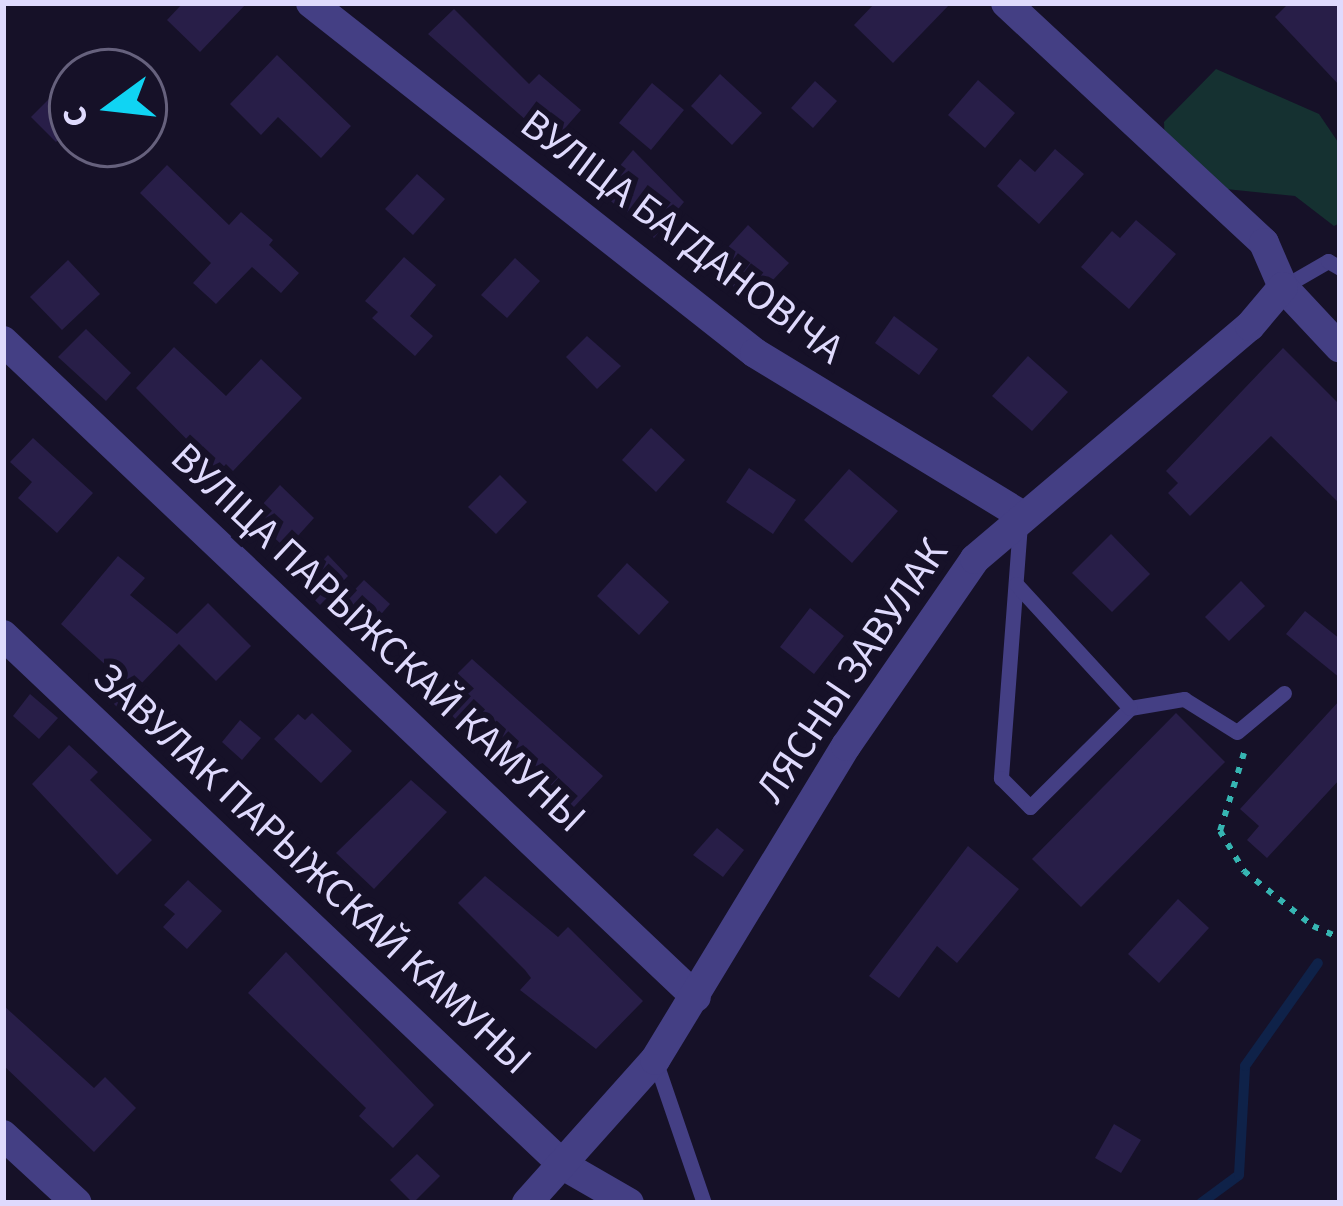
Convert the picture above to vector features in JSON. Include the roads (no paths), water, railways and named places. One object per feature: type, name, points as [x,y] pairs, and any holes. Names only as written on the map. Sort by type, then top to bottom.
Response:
[{"type":"street","name":"ВУЛІЦА БАГДАНОВІЧА","points":[[310,3],[755,353],[1021,515]]},
{"type":"street","points":[[1006,3],[1264,243],[1282,287],[1340,348]]},
{"type":"street","name":"ЛЯСНЫ ЗАВУЛАК","points":[[527,1203],[655,1060],[915,638],[975,559],[1021,515],[1250,326],[1282,287]]},
{"type":"street","name":"ВУЛІЦА ПАРЫЖСКАЙ КАМУНЫ","points":[[3,341],[695,997]]},
{"type":"street","name":"ЗАВУЛАК ПАРЫЖСКАЙ КАМУНЫ","points":[[3,634],[563,1165]]},
{"type":"street","points":[[3,1135],[77,1203]]},
{"type":"street","points":[[563,1165],[628,1203]]},
{"type":"lane","points":[[1282,287],[1328,261],[1340,268]]},
{"type":"lane","points":[[1021,515],[1001,778],[1030,807],[1130,708],[1184,700],[1237,733],[1284,694]]},
{"type":"lane","points":[[1016,584],[1130,708]]},
{"type":"lane","points":[[655,1060],[704,1203]]},
{"type":"waterway","points":[[1201,1203],[1239,1175],[1245,1066],[1318,963]]}]
